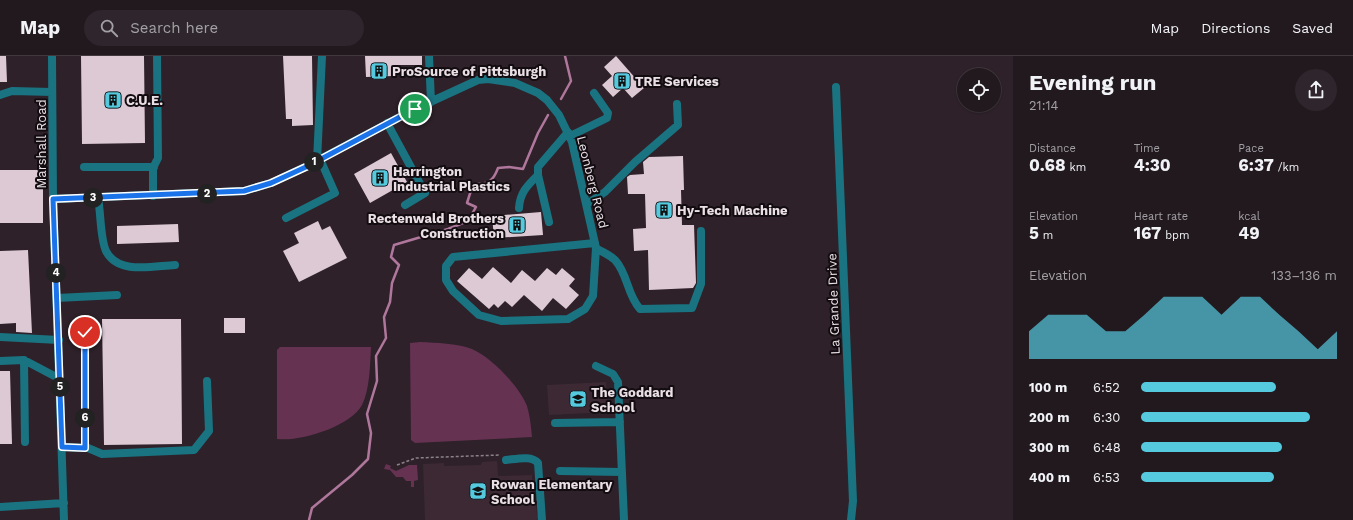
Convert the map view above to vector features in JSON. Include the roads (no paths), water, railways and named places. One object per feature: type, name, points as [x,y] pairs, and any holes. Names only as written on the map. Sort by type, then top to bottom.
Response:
[{"type":"street","name":"Marshall Road","points":[[52,56],[53,199],[64,520]]},
{"type":"street","points":[[153,196],[154,166],[158,158],[157,56]]},
{"type":"street","points":[[286,218],[335,193],[318,160],[322,56]]},
{"type":"street","points":[[429,56],[431,102]]},
{"type":"street","name":"Leonberg Road","points":[[53,199],[244,191],[271,183],[387,123],[478,80],[488,79],[515,83],[538,93],[555,108],[569,134],[576,157],[596,246],[593,296],[585,309],[568,319],[501,321],[479,315],[453,291],[446,280],[446,266],[453,257],[596,246]]},
{"type":"street","name":"La Grande Drive","points":[[836,87],[853,502],[851,520]]},
{"type":"street","points":[[0,94],[12,91],[52,92]]},
{"type":"street","points":[[549,222],[538,175],[538,167],[569,134],[607,118],[608,113],[594,93]]},
{"type":"street","points":[[587,204],[605,192],[634,162],[678,125],[677,104]]},
{"type":"street","points":[[387,123],[425,193],[405,205]]},
{"type":"street","points":[[84,167],[154,166]]},
{"type":"street","points":[[519,208],[520,198],[523,191],[538,175]]},
{"type":"street","points":[[98,198],[106,251],[118,263],[130,268],[175,265]]},
{"type":"street","points":[[596,246],[614,258],[621,268],[633,302],[640,309],[692,308],[702,284],[701,231]]},
{"type":"street","points":[[57,298],[117,295]]},
{"type":"street","points":[[85,332],[85,448]]},
{"type":"street","points":[[0,337],[59,340]]},
{"type":"street","points":[[0,361],[24,360],[60,379]]},
{"type":"street","points":[[24,360],[25,442]]},
{"type":"street","points":[[596,366],[616,376],[618,382],[624,520]]},
{"type":"street","points":[[62,447],[85,448],[102,454],[194,450],[209,431],[207,381]]},
{"type":"street","points":[[555,424],[620,422]]},
{"type":"street","points":[[505,457],[531,458],[535,459],[538,463],[542,520]]},
{"type":"street","points":[[560,471],[622,472]]},
{"type":"street","points":[[0,506],[64,503]]},
{"type":"waterway","points":[[561,99],[571,81],[565,56]]},
{"type":"waterway","points":[[309,520],[312,508],[352,475],[368,459],[371,433],[367,414],[377,381],[376,356],[386,338],[384,317],[390,302],[392,283],[399,265],[391,257],[394,245],[448,229],[468,221],[476,207],[467,203],[473,184],[486,183],[492,179],[498,168],[509,167],[523,169],[538,133],[548,115]]},
{"type":"place","name":"ProSource of Pittsburgh","points":[[379,71]]},
{"type":"place","name":"TRE Services","points":[[622,81]]},
{"type":"place","name":"C.U.E.","points":[[113,100]]},
{"type":"place","name":"Harrington Industrial Plastics","points":[[380,178]]},
{"type":"place","name":"Hy-Tech Machine","points":[[664,210]]},
{"type":"place","name":"Rectenwald Brothers Construction","points":[[517,225]]},
{"type":"place","name":"The Goddard School","points":[[578,399]]},
{"type":"place","name":"Rowan Elementary School","points":[[478,491]]}]
